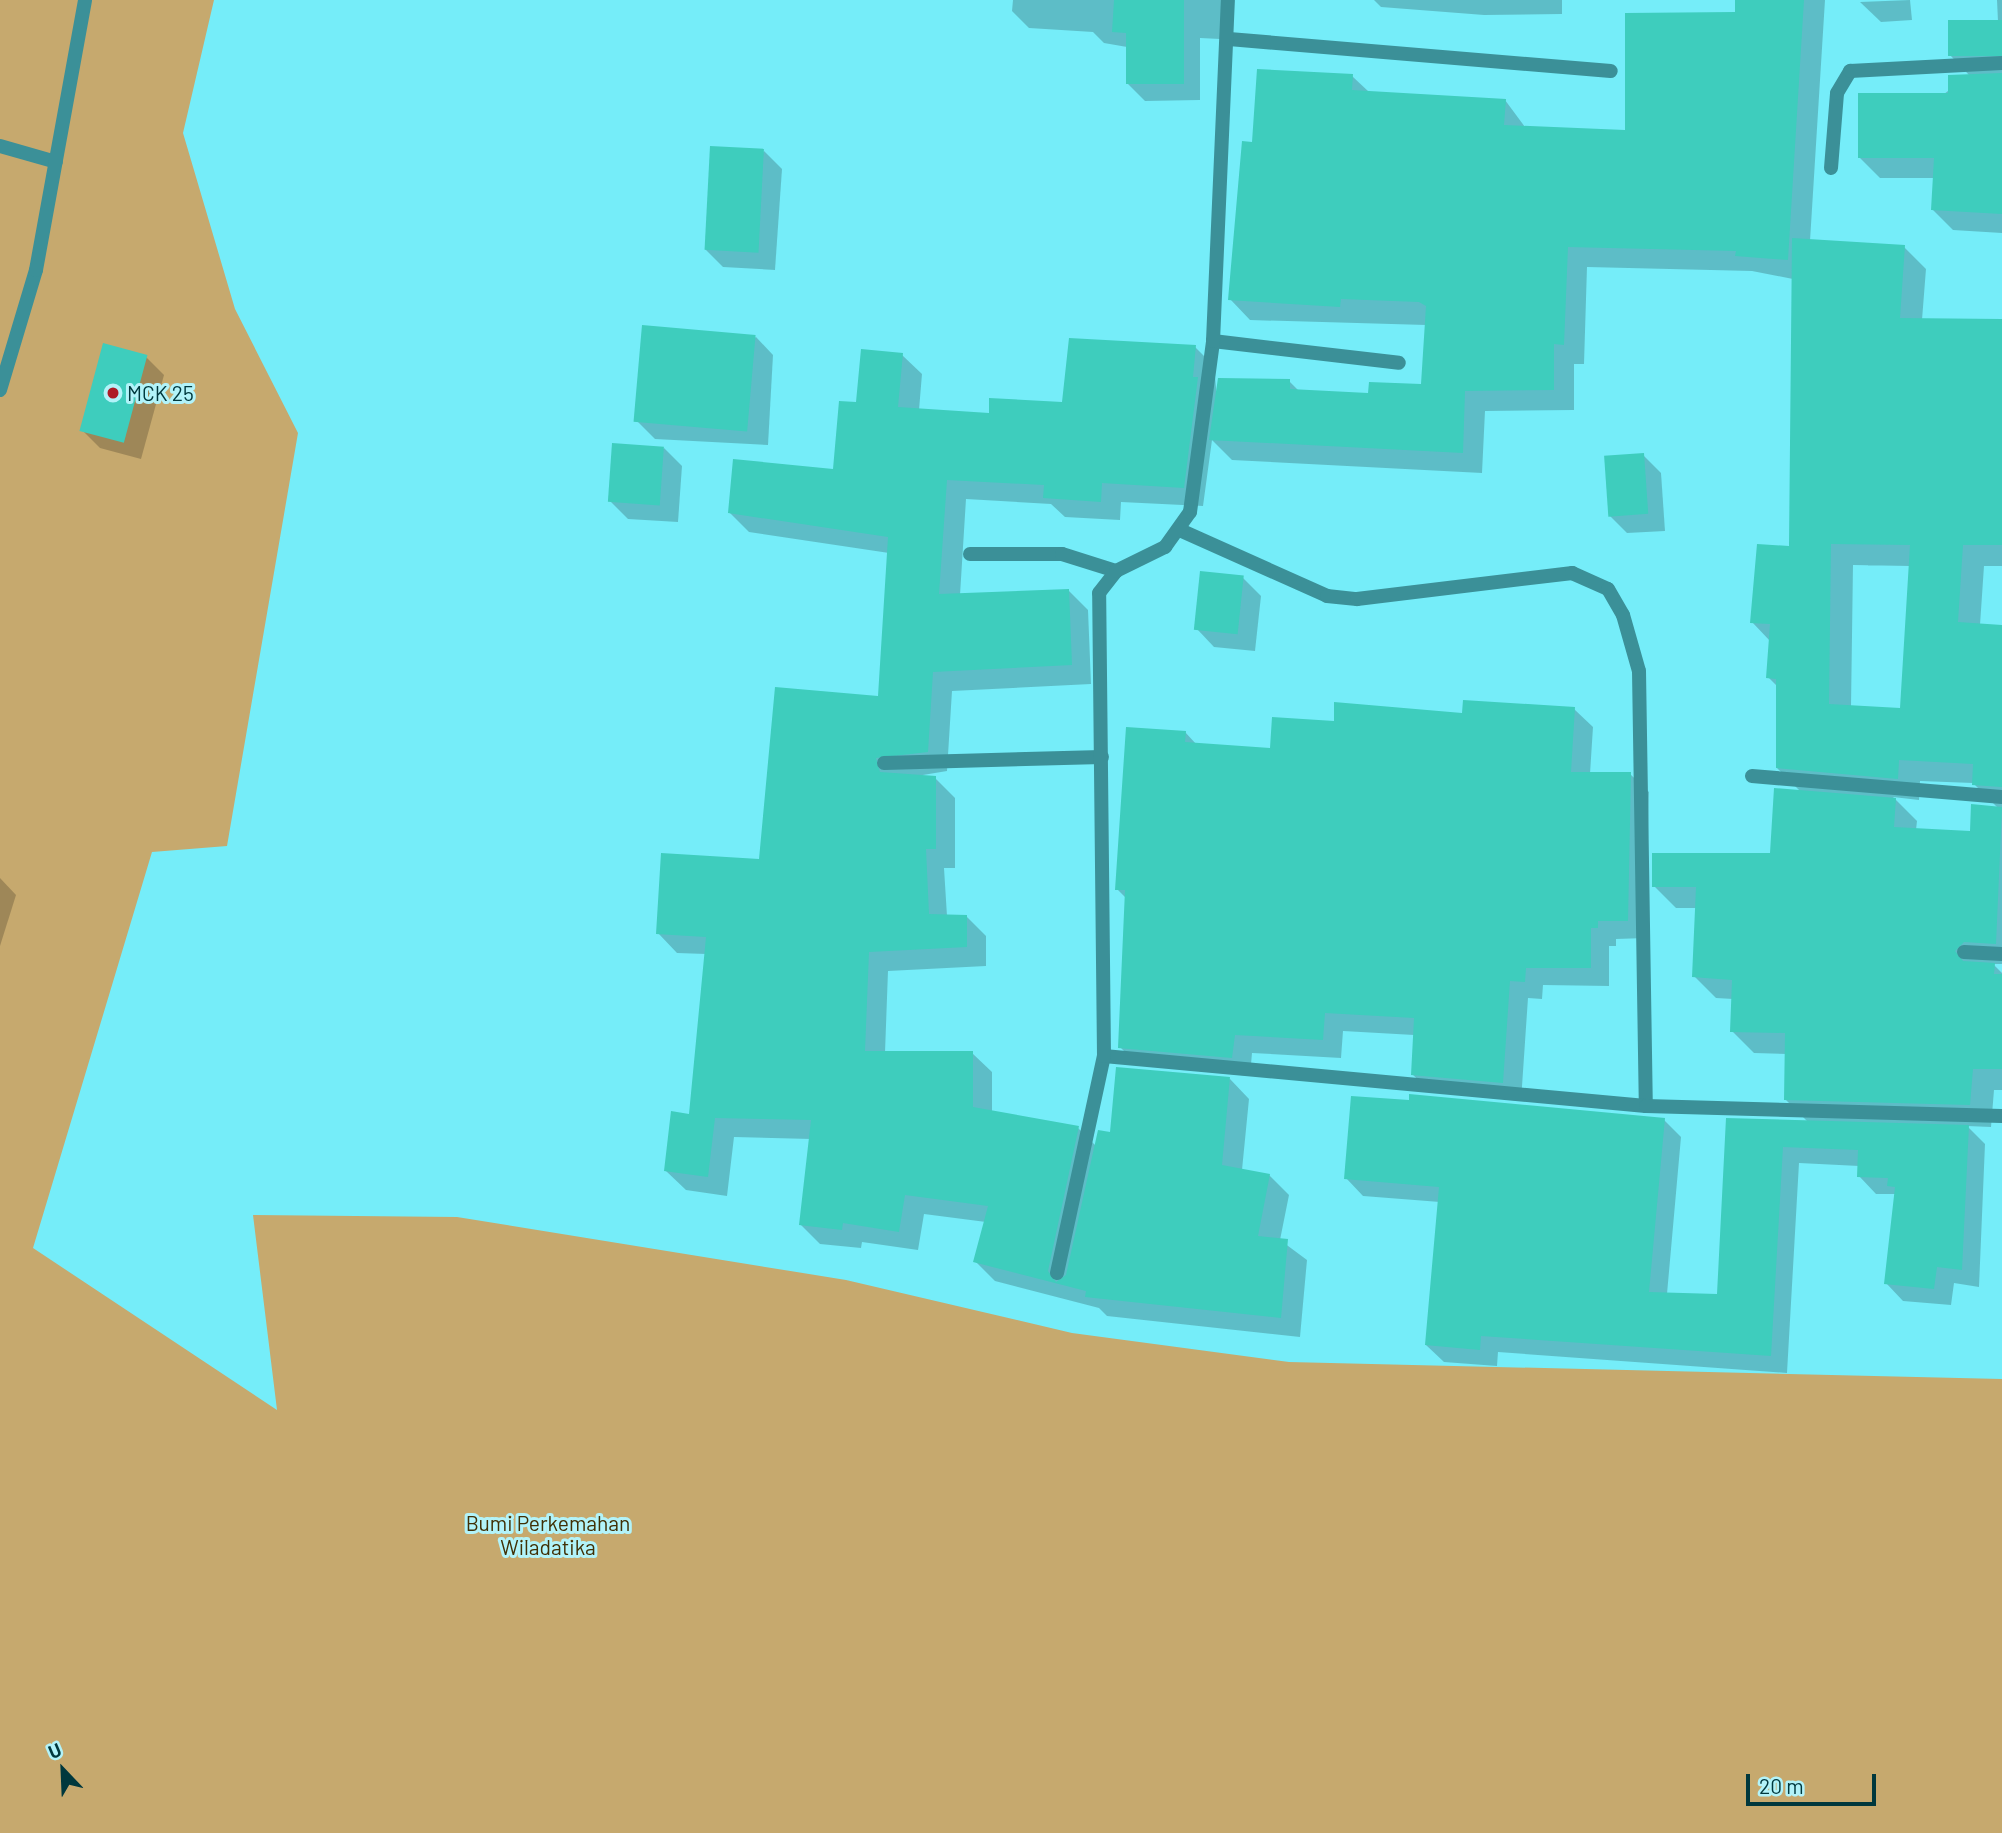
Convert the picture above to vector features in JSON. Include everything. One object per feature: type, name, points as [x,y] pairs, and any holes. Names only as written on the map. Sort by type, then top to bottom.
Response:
[{"type":"street","points":[[0,390],[36,270],[85,0]]},
{"type":"street","points":[[970,554],[1062,554],[1116,571],[1137,565],[1182,531],[1213,341],[1229,39],[1228,0]]},
{"type":"street","points":[[1229,39],[1611,71]]},
{"type":"street","points":[[1831,168],[1837,93],[1850,71],[2002,63]]},
{"type":"street","points":[[0,145],[56,162]]},
{"type":"street","points":[[1213,341],[1399,363]]},
{"type":"street","points":[[1182,531],[1327,596],[1357,599],[1572,573],[1608,589],[1623,615],[1639,671],[1646,1106]]},
{"type":"street","points":[[1057,1273],[1104,1056],[1099,593],[1116,571]]},
{"type":"street","points":[[884,763],[1102,757]]},
{"type":"street","points":[[1752,776],[2002,797]]},
{"type":"street","points":[[1964,952],[2002,954]]},
{"type":"street","points":[[1104,1056],[1646,1106],[2002,1115]]},
{"type":"green space","name":"Bumi Perkemahan Wiladatika","points":[[0,0],[214,0],[183,133],[235,309],[298,433],[227,846],[152,852],[33,1248],[277,1410],[253,1215],[457,1217],[846,1280],[1072,1333],[1289,1362],[2002,1379],[2002,1833],[0,1833]]},
{"type":"building","points":[[1114,0],[1184,0],[1184,84],[1126,84],[1126,33],[1112,32]]},
{"type":"building","points":[[1735,0],[1804,0],[1788,260],[1735,256],[1736,251],[1568,247],[1564,345],[1554,344],[1554,390],[1465,391],[1463,453],[1209,440],[1218,378],[1290,379],[1290,389],[1368,393],[1369,382],[1421,384],[1426,306],[1419,302],[1341,299],[1340,307],[1228,300],[1242,141],[1252,142],[1257,69],[1353,74],[1352,90],[1506,99],[1504,125],[1625,130],[1625,13],[1735,12]]},
{"type":"building","points":[[1948,20],[2002,20],[2002,56],[1948,56]]},
{"type":"building","points":[[2002,73],[2002,214],[1931,210],[1934,158],[1858,158],[1858,93],[1948,93],[1948,75]]},
{"type":"building","points":[[710,146],[764,149],[758,253],[705,250]]},
{"type":"building","points":[[1792,238],[1905,245],[1900,318],[2002,319],[2002,545],[1963,545],[1958,622],[2002,625],[2002,787],[1972,785],[1973,764],[1899,760],[1898,779],[1776,768],[1776,679],[1766,678],[1770,624],[1750,623],[1757,544],[1789,546]],"holes":[[[1831,544],[1910,545],[1900,708],[1829,704]]]},
{"type":"building","points":[[642,325],[756,335],[747,432],[634,422]]},
{"type":"building","points":[[1069,338],[1196,345],[1193,377],[1198,377],[1184,488],[1102,483],[1101,502],[1043,498],[1044,485],[947,480],[939,594],[1069,589],[1072,665],[933,672],[928,752],[876,758],[880,772],[936,776],[936,849],[926,849],[929,914],[967,915],[967,947],[869,952],[865,1051],[973,1051],[973,1107],[1079,1126],[1048,1271],[1056,1282],[1066,1275],[1098,1130],[1110,1132],[1116,1067],[1230,1077],[1222,1165],[1270,1174],[1258,1236],[1288,1239],[1281,1318],[1085,1297],[1086,1291],[973,1262],[988,1206],[905,1195],[899,1232],[843,1223],[842,1230],[799,1225],[811,1120],[715,1118],[708,1177],[664,1171],[671,1111],[689,1114],[706,937],[656,934],[661,853],[759,859],[775,687],[878,696],[888,537],[728,513],[733,459],[833,469],[839,401],[856,402],[861,349],[903,353],[898,407],[989,413],[989,398],[1062,402]]},
{"type":"building","name":"MCK 25","points":[[103,343],[147,355],[124,443],[79,431]]},
{"type":"building","points":[[612,443],[664,447],[660,505],[608,502]]},
{"type":"building","points":[[1644,453],[1648,514],[1608,517],[1604,456]]},
{"type":"building","points":[[1200,571],[1244,576],[1238,634],[1194,630]]},
{"type":"building","points":[[1463,700],[1575,707],[1571,772],[1631,772],[1628,921],[1598,921],[1598,928],[1591,928],[1591,968],[1526,968],[1525,982],[1510,981],[1503,1083],[1411,1075],[1414,1018],[1325,1013],[1323,1040],[1235,1035],[1232,1058],[1118,1048],[1125,890],[1115,890],[1126,727],[1186,731],[1185,742],[1270,748],[1272,717],[1334,721],[1334,702],[1462,713]]},
{"type":"building","points":[[1774,788],[1896,798],[1894,827],[1970,831],[1971,804],[2002,807],[1996,944],[1964,942],[1955,951],[1963,961],[1995,963],[1994,974],[2002,974],[2002,1069],[1973,1069],[1970,1105],[1784,1100],[1785,1033],[1730,1032],[1732,980],[1692,977],[1696,887],[1652,887],[1652,853],[1770,853]]},
{"type":"building","points":[[1409,1094],[1665,1118],[1649,1292],[1717,1294],[1726,1118],[1969,1125],[1962,1270],[1937,1267],[1934,1289],[1884,1284],[1895,1187],[1887,1186],[1888,1178],[1857,1177],[1858,1150],[1783,1147],[1771,1356],[1481,1336],[1480,1350],[1425,1345],[1439,1187],[1344,1179],[1351,1096],[1409,1100]]},
{"type":"place","name":"MCK 25","points":[[113,393]]}]
